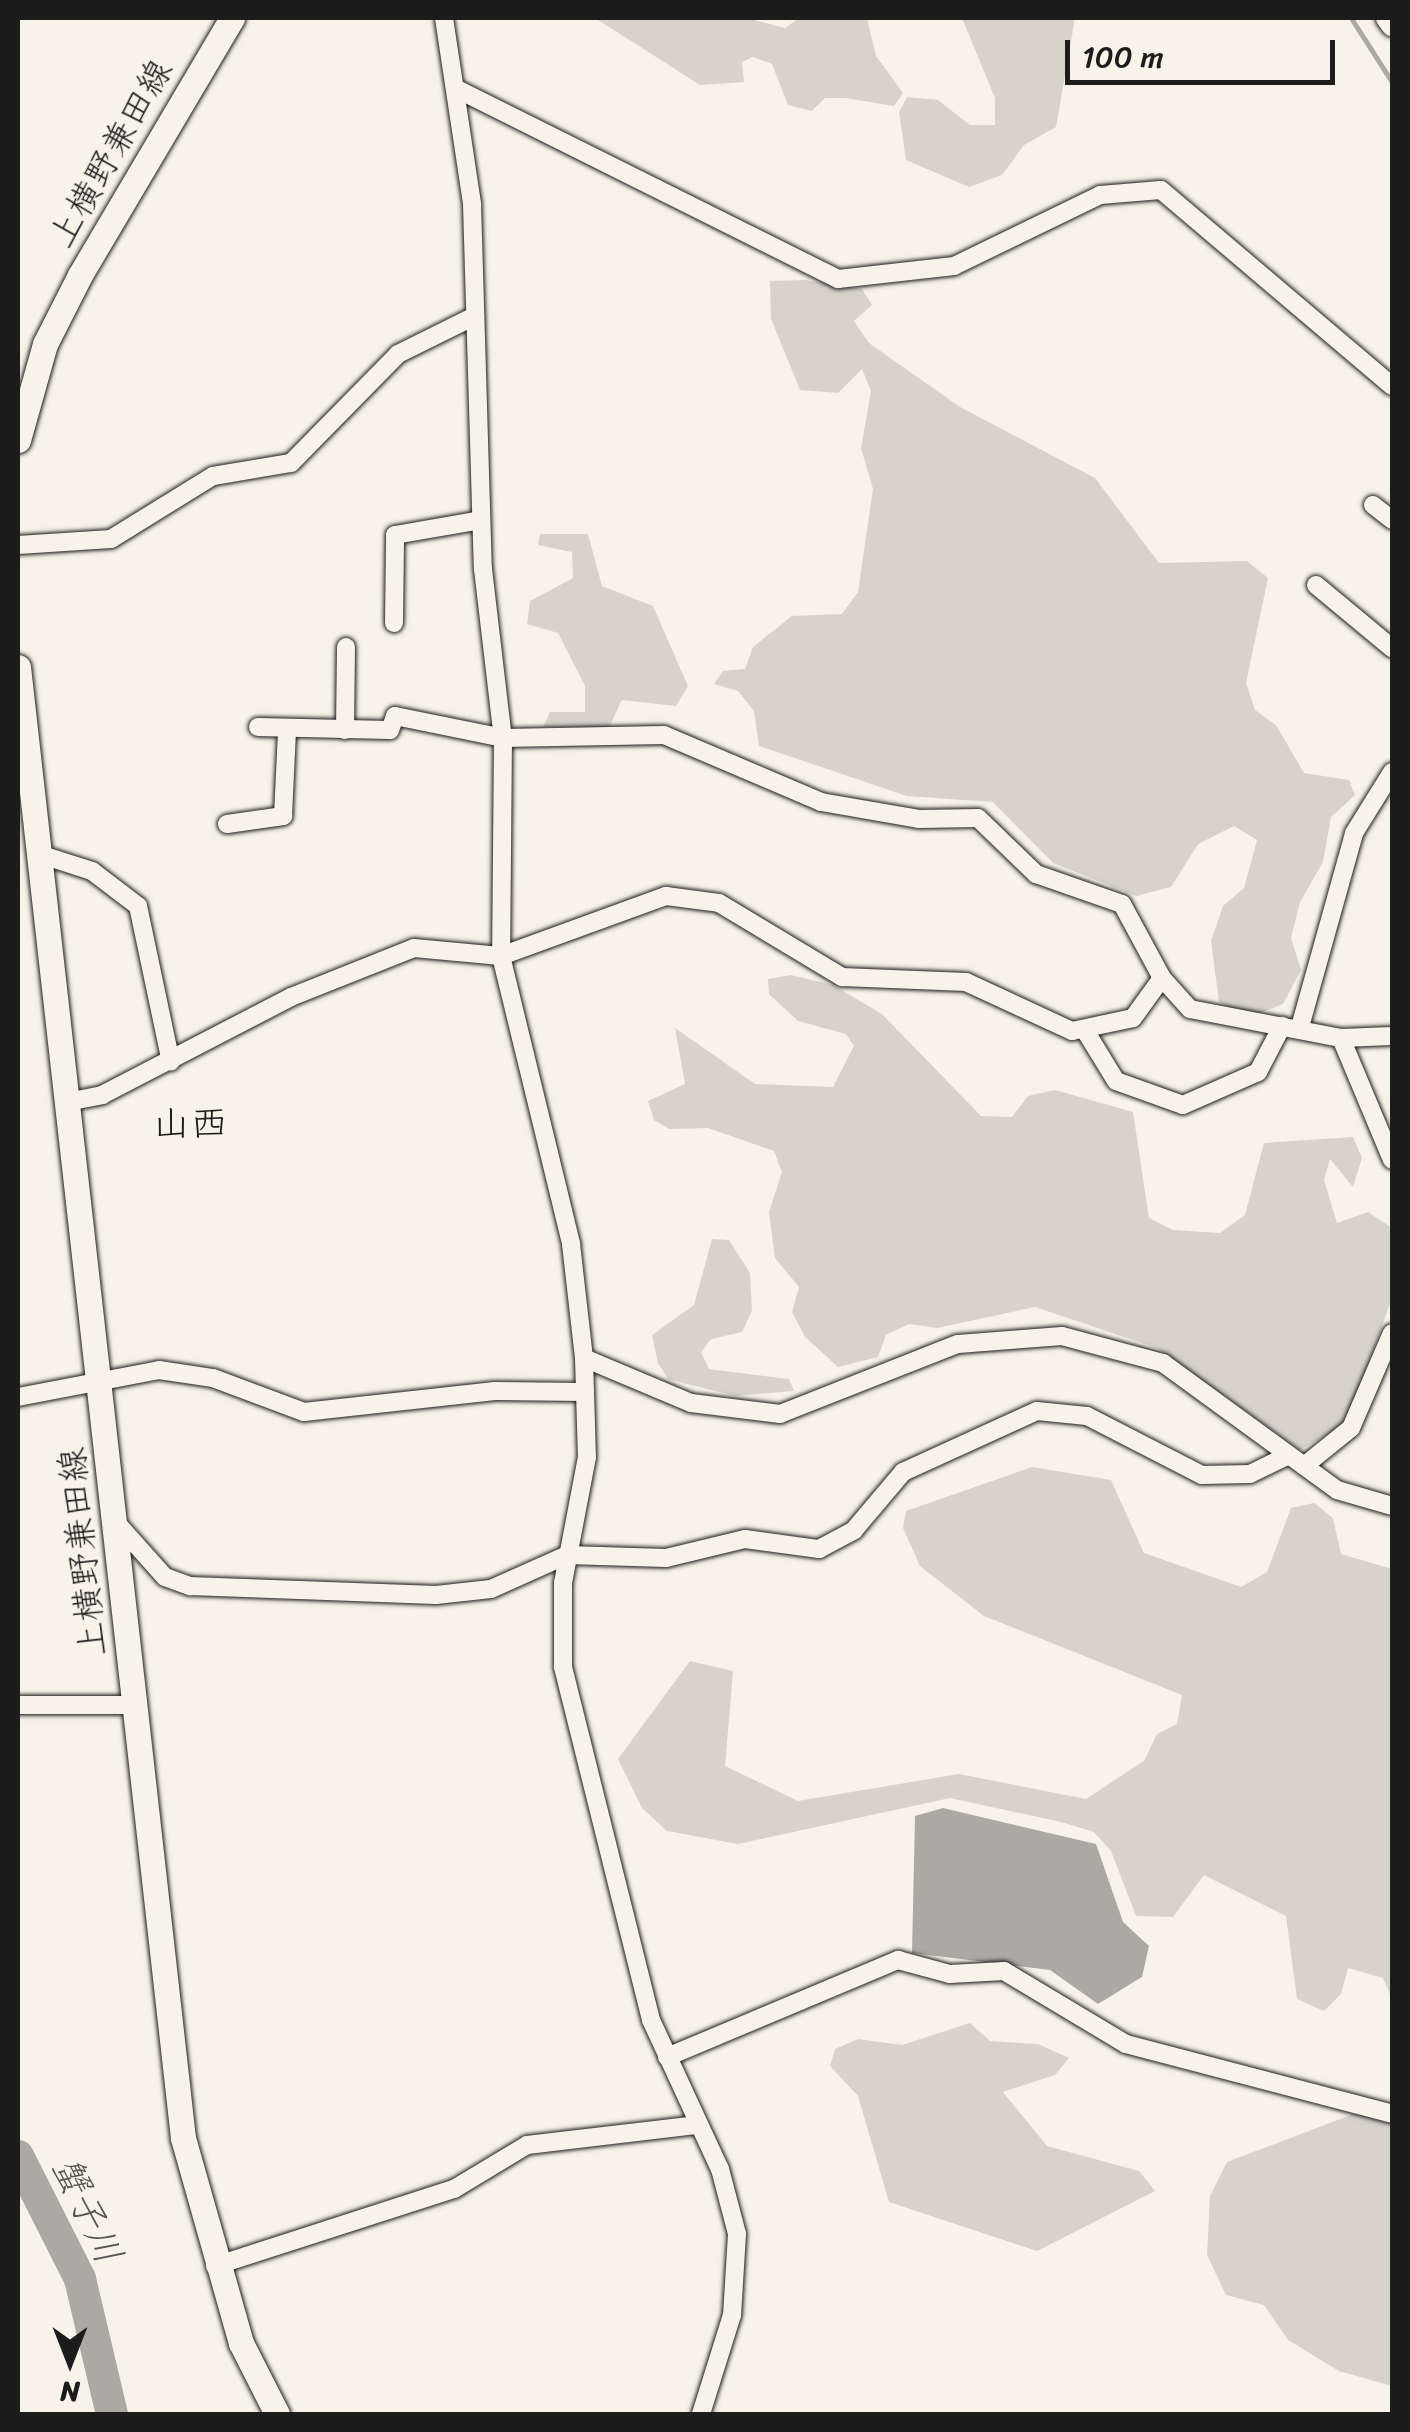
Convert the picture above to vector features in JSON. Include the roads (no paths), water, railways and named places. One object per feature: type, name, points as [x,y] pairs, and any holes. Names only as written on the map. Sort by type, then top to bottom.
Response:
[{"type":"main road","name":"上横野兼田線","points":[[18,440],[46,344],[80,275],[232,18]]},
{"type":"main road","name":"上横野兼田線","points":[[18,667],[183,2138],[215,2266],[278,2414]]},
{"type":"street","points":[[444,18],[457,89],[475,316],[481,520],[503,738],[501,956],[571,1244],[584,1358],[587,1457],[567,1555],[566,1699],[667,2057],[698,2124],[737,2234],[732,2315],[701,2414]]},
{"type":"street","points":[[1387,18],[1392,25]]},
{"type":"street","points":[[457,89],[838,278],[954,266],[1100,195],[1162,190],[1392,386]]},
{"type":"street","points":[[18,545],[111,538],[214,476],[292,463],[398,354],[475,316]]},
{"type":"street","points":[[1373,504],[1392,520]]},
{"type":"street","points":[[394,623],[394,535],[481,520]]},
{"type":"street","points":[[1316,586],[1392,648]]},
{"type":"street","points":[[345,730],[346,647]]},
{"type":"street","points":[[258,727],[390,730],[395,716],[503,738],[664,736],[821,802],[899,817],[978,818],[1036,874],[1122,904],[1162,978],[1213,1018],[1291,1026],[1341,1038],[1392,1036]]},
{"type":"street","points":[[227,824],[282,816],[287,730]]},
{"type":"street","points":[[1086,1032],[1116,1081],[1184,1105],[1258,1072],[1291,1026],[1354,833],[1392,772]]},
{"type":"street","points":[[39,854],[92,871],[138,906],[172,1062]]},
{"type":"street","points":[[68,1102],[172,1062],[291,997],[414,948],[501,956],[650,898],[692,896],[738,912],[818,969],[966,982],[1048,1024],[1086,1032],[1133,1018],[1162,978]]},
{"type":"street","points":[[1341,1038],[1392,1160]]},
{"type":"street","points":[[114,1520],[166,1577],[190,1586],[436,1595],[491,1589],[567,1555],[666,1558],[744,1539],[820,1549],[854,1530],[903,1472],[1037,1411],[1087,1416],[1202,1476],[1250,1474],[1297,1460],[1351,1428],[1392,1333]]},
{"type":"street","points":[[584,1358],[691,1403],[780,1414],[958,1344],[1062,1336],[1163,1363],[1337,1490],[1392,1506]]},
{"type":"street","points":[[18,1398],[99,1377],[187,1371],[304,1412],[495,1391],[584,1392]]},
{"type":"street","points":[[18,1705],[134,1705]]},
{"type":"street","points":[[667,2057],[898,1960],[950,1974],[1026,1978],[1126,2044],[1392,2114]]},
{"type":"street","points":[[215,2266],[454,2189],[528,2145],[698,2124]]},
{"type":"waterway","points":[[1351,18],[1392,82]]},
{"type":"waterway","name":"蟹子川","points":[[18,2156],[80,2279],[112,2414]]},
{"type":"district","name":"山西","points":[[190,1124]]}]
